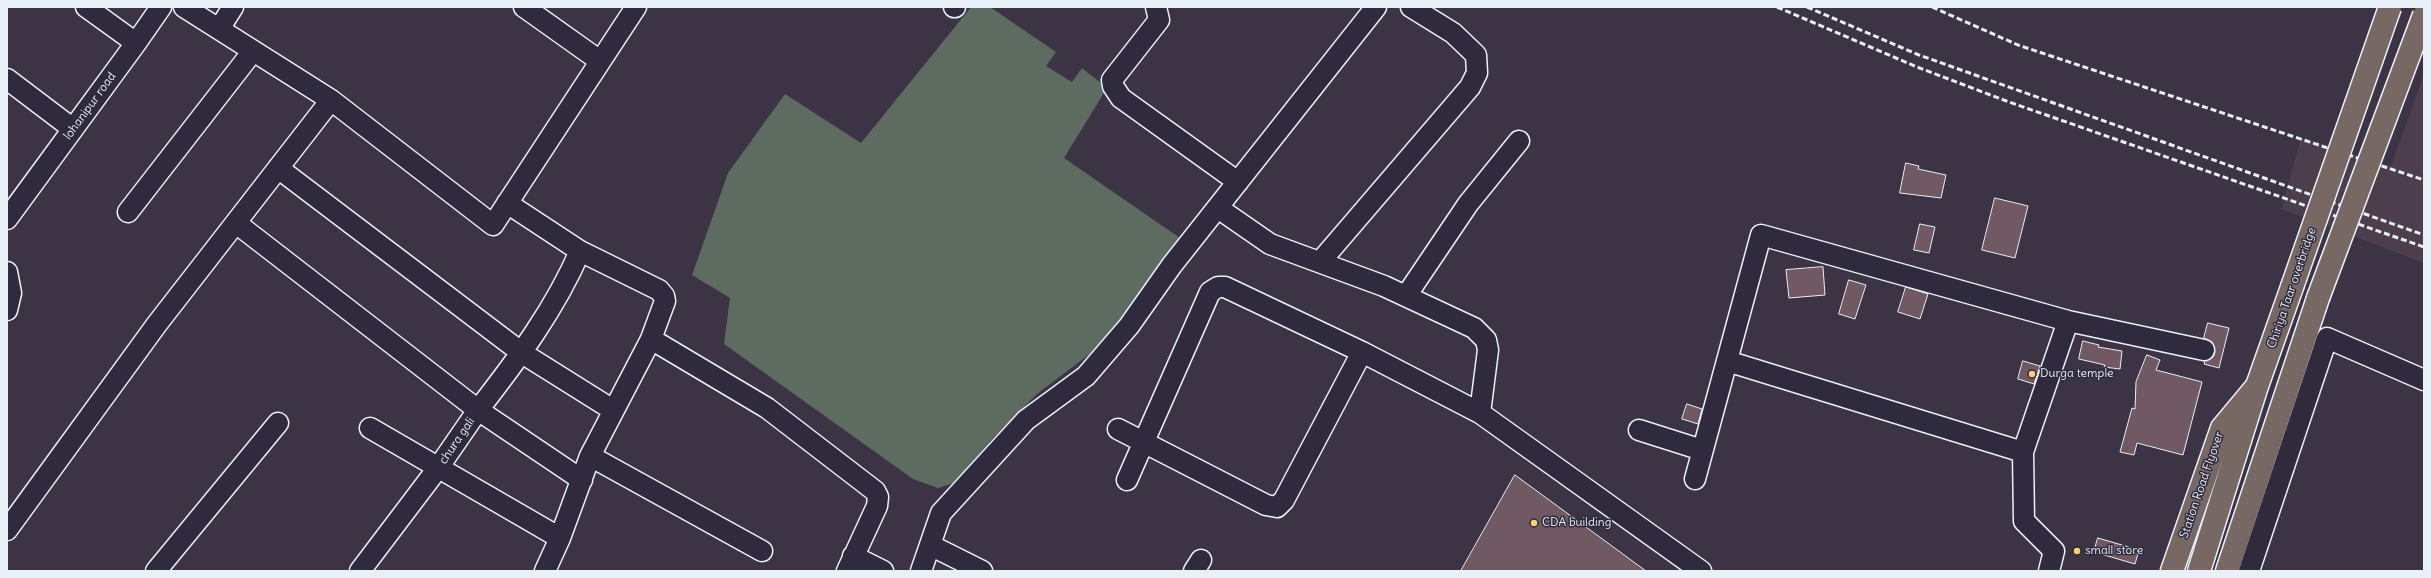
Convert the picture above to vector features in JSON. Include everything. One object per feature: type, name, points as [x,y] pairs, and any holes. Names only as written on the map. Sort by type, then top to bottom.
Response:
[{"type":"main road","name":"Chiriya Taar overbridge","points":[[2199,571],[2257,386],[2390,7]]},
{"type":"main road","points":[[2229,565],[2318,298],[2424,15]]},
{"type":"main road","name":"Station Road Flyover","points":[[2172,571],[2222,428],[2257,386]]},
{"type":"street","points":[[86,7],[136,43]]},
{"type":"street","name":"lohanipur road","points":[[10,207],[73,129],[161,7]]},
{"type":"street","points":[[184,7],[331,100],[493,226],[636,7]]},
{"type":"street","points":[[219,29],[233,7]]},
{"type":"street","points":[[524,7],[600,61]]},
{"type":"street","points":[[1156,7],[1159,20],[1112,80],[1113,86],[1121,98],[1238,182]]},
{"type":"street","points":[[921,571],[940,513],[1026,420],[1086,376],[1129,326],[1172,264],[1218,208],[1376,7]]},
{"type":"street","points":[[1320,262],[1470,87],[1477,73],[1476,55],[1453,33],[1411,7]]},
{"type":"street","points":[[128,212],[253,51]]},
{"type":"street","points":[[7,79],[73,129]]},
{"type":"street","points":[[7,530],[157,324],[331,100]]},
{"type":"street","points":[[1406,296],[1468,204],[1519,141]]},
{"type":"street","points":[[278,168],[522,353],[613,410]]},
{"type":"street","points":[[507,203],[580,251],[659,290],[664,296],[664,306],[651,339],[590,456],[560,538],[545,571]]},
{"type":"street","points":[[1218,208],[1270,244],[1406,296],[1474,328],[1486,340],[1488,350],[1480,413]]},
{"type":"street","points":[[236,223],[478,410],[522,353],[569,276],[580,251]]},
{"type":"street","points":[[1695,479],[1761,235],[2068,321],[2204,350]]},
{"type":"street","points":[[7,272],[11,293],[7,310]]},
{"type":"street","points":[[1126,480],[1210,292],[1218,287],[1225,287],[1362,352],[1480,413],[1701,571]]},
{"type":"street","points":[[2049,571],[2054,551],[2024,521],[2023,452],[2068,321]]},
{"type":"street","points":[[2249,571],[2327,338],[2424,380]]},
{"type":"street","points":[[651,339],[767,408],[875,491],[878,497],[877,506],[850,564],[883,571]]},
{"type":"street","points":[[1118,429],[1144,440],[1266,505],[1277,507],[1284,500],[1362,352]]},
{"type":"street","points":[[1727,361],[2023,452]]},
{"type":"street","name":"chura gali","points":[[360,571],[438,468],[478,410],[582,480]]},
{"type":"street","points":[[156,571],[278,423]]},
{"type":"street","points":[[370,428],[560,538]]},
{"type":"street","points":[[1639,430],[1702,450]]},
{"type":"street","points":[[590,456],[762,551]]},
{"type":"street","points":[[930,545],[982,571]]},
{"type":"shaded area","points":[[2424,74],[2424,263],[2281,209],[2301,138],[2391,166]]},
{"type":"green space","points":[[971,7],[990,7],[1056,52],[1046,66],[1072,82],[1082,68],[1107,88],[1064,158],[1180,238],[1103,344],[1037,394],[993,438],[957,482],[938,488],[913,479],[724,344],[730,298],[692,275],[728,173],[785,94],[861,143]]},
{"type":"building","points":[[1906,163],[1919,166],[1918,169],[1946,175],[1941,198],[1900,193]]},
{"type":"building","points":[[1995,198],[2028,206],[2015,258],[1982,250]]},
{"type":"building","points":[[1920,224],[1935,227],[1929,253],[1914,250]]},
{"type":"building","points":[[1823,267],[1825,295],[1789,298],[1786,270]]},
{"type":"building","points":[[1849,280],[1866,285],[1855,319],[1839,314]]},
{"type":"building","points":[[1906,287],[1928,294],[1920,319],[1898,312]]},
{"type":"building","points":[[2208,323],[2229,328],[2219,368],[2204,364],[2205,361],[2212,358],[2215,352],[2212,342],[2204,338]]},
{"type":"building","points":[[2083,341],[2099,345],[2098,347],[2122,351],[2120,369],[2104,367],[2105,365],[2079,359]]},
{"type":"building","points":[[2147,355],[2160,360],[2156,370],[2202,382],[2183,455],[2137,443],[2134,455],[2120,452],[2132,408],[2135,409],[2136,382]]},
{"type":"building","name":"Durga temple","points":[[2023,361],[2040,366],[2034,384],[2018,379]]},
{"type":"building","points":[[1687,404],[1702,409],[1698,424],[1682,419]]},
{"type":"building","name":"CDA building","points":[[1515,475],[1646,571],[1461,571]]},
{"type":"building","points":[[2098,538],[2139,550],[2135,564],[2094,552]]},
{"type":"railway","points":[[1777,7],[1917,67],[2009,102],[2424,247]]},
{"type":"railway","points":[[1807,7],[1919,55],[2424,235]]},
{"type":"railway","points":[[1932,7],[2018,45],[2424,180]]},
{"type":"place","name":"Durga temple","points":[[2032,374]]},
{"type":"place","name":"CDA building","points":[[1534,523]]},
{"type":"place","name":"small store","points":[[2077,551]]}]
